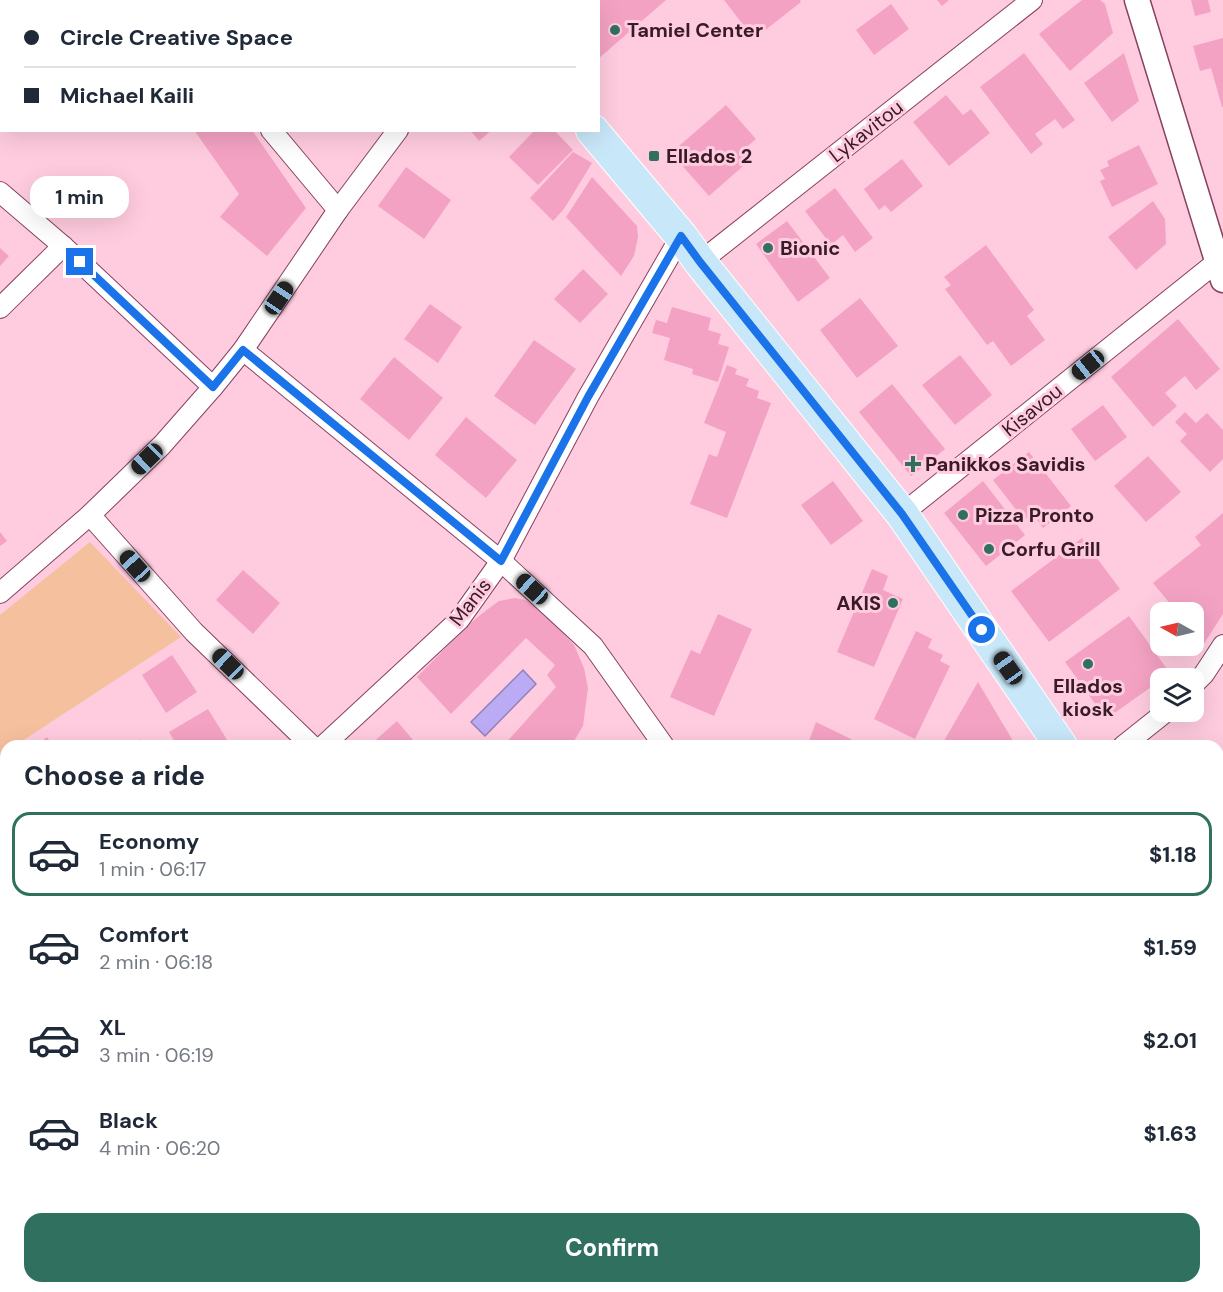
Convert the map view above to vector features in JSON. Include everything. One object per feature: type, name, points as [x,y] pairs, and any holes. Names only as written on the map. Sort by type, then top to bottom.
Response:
[{"type":"main road","points":[[594,132],[681,236],[902,514],[1057,740]]},
{"type":"street","name":"Lykavitou","points":[[700,262],[1032,0]]},
{"type":"street","points":[[1137,0],[1220,271]]},
{"type":"street","points":[[274,132],[338,210]]},
{"type":"street","points":[[0,593],[90,516],[162,446],[213,387],[243,350],[338,210],[397,132]]},
{"type":"street","points":[[0,192],[63,246],[213,387]]},
{"type":"street","name":"Manis","points":[[329,740],[459,620],[501,561],[588,397],[681,236]]},
{"type":"street","points":[[0,308],[63,246]]},
{"type":"street","name":"Kisavou","points":[[902,514],[1220,271]]},
{"type":"street","points":[[243,350],[501,561],[593,646],[660,740]]},
{"type":"street","points":[[90,516],[194,632],[306,740]]},
{"type":"street","points":[[1204,674],[1223,645]]},
{"type":"street","points":[[1131,740],[1153,722]]},
{"type":"shaded area","points":[[90,542],[181,637],[24,740],[0,740],[0,615]]},
{"type":"shaded area","points":[[523,670],[536,684],[485,736],[471,722]]},
{"type":"building","name":"Tamiel Center","points":[[600,0],[666,0],[600,57]]},
{"type":"building","points":[[724,0],[800,0],[801,2],[754,39]]},
{"type":"building","points":[[937,0],[949,0],[942,6]]},
{"type":"building","points":[[1082,0],[1100,0],[1105,4],[1113,33],[1070,71],[1039,34]]},
{"type":"building","points":[[1191,0],[1208,0],[1211,12],[1195,16]]},
{"type":"building","points":[[891,4],[909,29],[874,55],[856,30]]},
{"type":"building","points":[[1223,38],[1222,107],[1211,68],[1200,71],[1193,46]]},
{"type":"building","points":[[1024,53],[1075,120],[1063,129],[1055,119],[1035,134],[1043,144],[1031,154],[980,87]]},
{"type":"building","points":[[1124,53],[1139,101],[1112,122],[1084,83]]},
{"type":"building","points":[[946,95],[963,115],[971,109],[990,133],[949,166],[913,122]]},
{"type":"building","points":[[726,105],[756,139],[742,151],[750,160],[709,196],[671,153]]},
{"type":"building","points":[[195,132],[253,132],[306,208],[267,256],[220,217],[239,194]]},
{"type":"building","points":[[472,132],[490,132],[479,141]]},
{"type":"building","points":[[533,132],[556,132],[573,150],[538,185],[509,157]]},
{"type":"building","points":[[1139,145],[1158,184],[1112,207],[1100,181],[1105,179],[1100,170],[1109,166],[1107,161]]},
{"type":"building","points":[[573,152],[592,163],[564,209],[553,221],[530,198]]},
{"type":"building","points":[[902,159],[923,186],[891,212],[885,205],[879,210],[864,189]]},
{"type":"building","points":[[406,167],[451,200],[424,239],[378,206]]},
{"type":"building","points":[[592,177],[637,226],[638,237],[634,256],[621,276],[566,217]]},
{"type":"building","points":[[835,188],[873,238],[855,252],[843,235],[831,245],[805,211]]},
{"type":"building","points":[[1153,201],[1165,219],[1166,244],[1136,270],[1108,237]]},
{"type":"building","points":[[787,221],[830,278],[798,302],[756,244]]},
{"type":"building","points":[[986,245],[1034,310],[1027,316],[1045,340],[1011,366],[993,341],[987,345],[945,289],[951,285],[944,277]]},
{"type":"building","points":[[0,248],[9,256],[0,266]]},
{"type":"building","points":[[583,269],[608,294],[580,323],[554,299]]},
{"type":"building","points":[[860,298],[898,346],[857,378],[820,330]]},
{"type":"building","points":[[430,304],[462,327],[438,363],[404,339]]},
{"type":"building","points":[[672,307],[711,318],[708,330],[721,334],[718,344],[729,347],[718,382],[692,374],[693,369],[664,360],[670,338],[652,333],[656,320],[667,323]]},
{"type":"building","points":[[1178,319],[1220,369],[1196,390],[1185,376],[1165,393],[1177,406],[1153,427],[1111,377]]},
{"type":"building","points":[[534,340],[576,369],[535,425],[494,396]]},
{"type":"building","points":[[960,355],[992,395],[955,425],[922,385]]},
{"type":"building","points":[[394,357],[443,398],[409,440],[360,399]]},
{"type":"building","points":[[727,365],[737,369],[735,374],[749,379],[746,386],[759,391],[757,398],[771,403],[727,518],[690,504],[709,454],[717,457],[726,432],[704,423]]},
{"type":"building","points":[[892,384],[945,449],[911,476],[859,412]]},
{"type":"building","points":[[1103,405],[1127,437],[1095,461],[1071,429]]},
{"type":"building","points":[[1185,412],[1196,423],[1207,413],[1223,430],[1223,459],[1210,472],[1180,441],[1187,434],[1175,422]]},
{"type":"building","points":[[466,417],[517,460],[486,498],[435,455]]},
{"type":"building","points":[[1029,452],[1071,506],[1043,528],[1032,513],[1024,520],[993,480]]},
{"type":"building","points":[[1148,456],[1181,492],[1146,522],[1114,486]]},
{"type":"building","points":[[833,481],[863,521],[831,545],[801,505]]},
{"type":"building","points":[[983,481],[1025,535],[986,566],[944,513]]},
{"type":"building","points":[[1223,513],[1223,614],[1204,643],[1204,602],[1169,602],[1153,583],[1201,545],[1195,537]]},
{"type":"building","points":[[0,532],[7,541],[0,546]]},
{"type":"building","points":[[1082,538],[1120,589],[1049,642],[1011,591]]},
{"type":"building","points":[[872,569],[888,576],[883,590],[903,599],[874,667],[837,652]]},
{"type":"building","points":[[243,570],[280,603],[253,634],[216,600]]},
{"type":"building","points":[[515,598],[525,600],[544,611],[574,645],[584,668],[588,688],[583,726],[575,740],[508,740],[556,687],[547,675],[555,665],[526,638],[451,714],[417,677],[469,624],[499,601]]},
{"type":"building","points":[[718,614],[752,629],[714,716],[670,697],[691,650],[700,654]]},
{"type":"building","points":[[1129,616],[1150,645],[1150,656],[1158,656],[1166,668],[1150,668],[1150,688],[1106,719],[1065,662]]},
{"type":"building","points":[[916,631],[932,639],[928,648],[943,655],[940,661],[950,666],[915,739],[874,719]]},
{"type":"building","points":[[172,655],[197,692],[166,713],[142,675]]},
{"type":"building","points":[[978,682],[1012,740],[944,740]]},
{"type":"building","points":[[208,709],[227,740],[174,740],[169,732]]},
{"type":"building","points":[[397,721],[413,740],[376,740]]},
{"type":"building","points":[[816,722],[853,740],[809,740]]},
{"type":"place","name":"Tamiel Center","points":[[615,30]]},
{"type":"place","name":"Ellados 2","points":[[654,156]]},
{"type":"place","name":"Bionic","points":[[768,248]]},
{"type":"place","name":"Panikkos Savidis","points":[[913,464]]},
{"type":"place","name":"Pizza Pronto","points":[[963,515]]},
{"type":"place","name":"Corfu Grill","points":[[989,549]]},
{"type":"place","name":"AKIS","points":[[893,603]]},
{"type":"place","name":"Ellados kiosk","points":[[1088,664]]},
{"type":"route","points":[[80,262],[213,387],[243,350],[501,561],[588,397],[681,236],[902,514],[982,630]]}]
